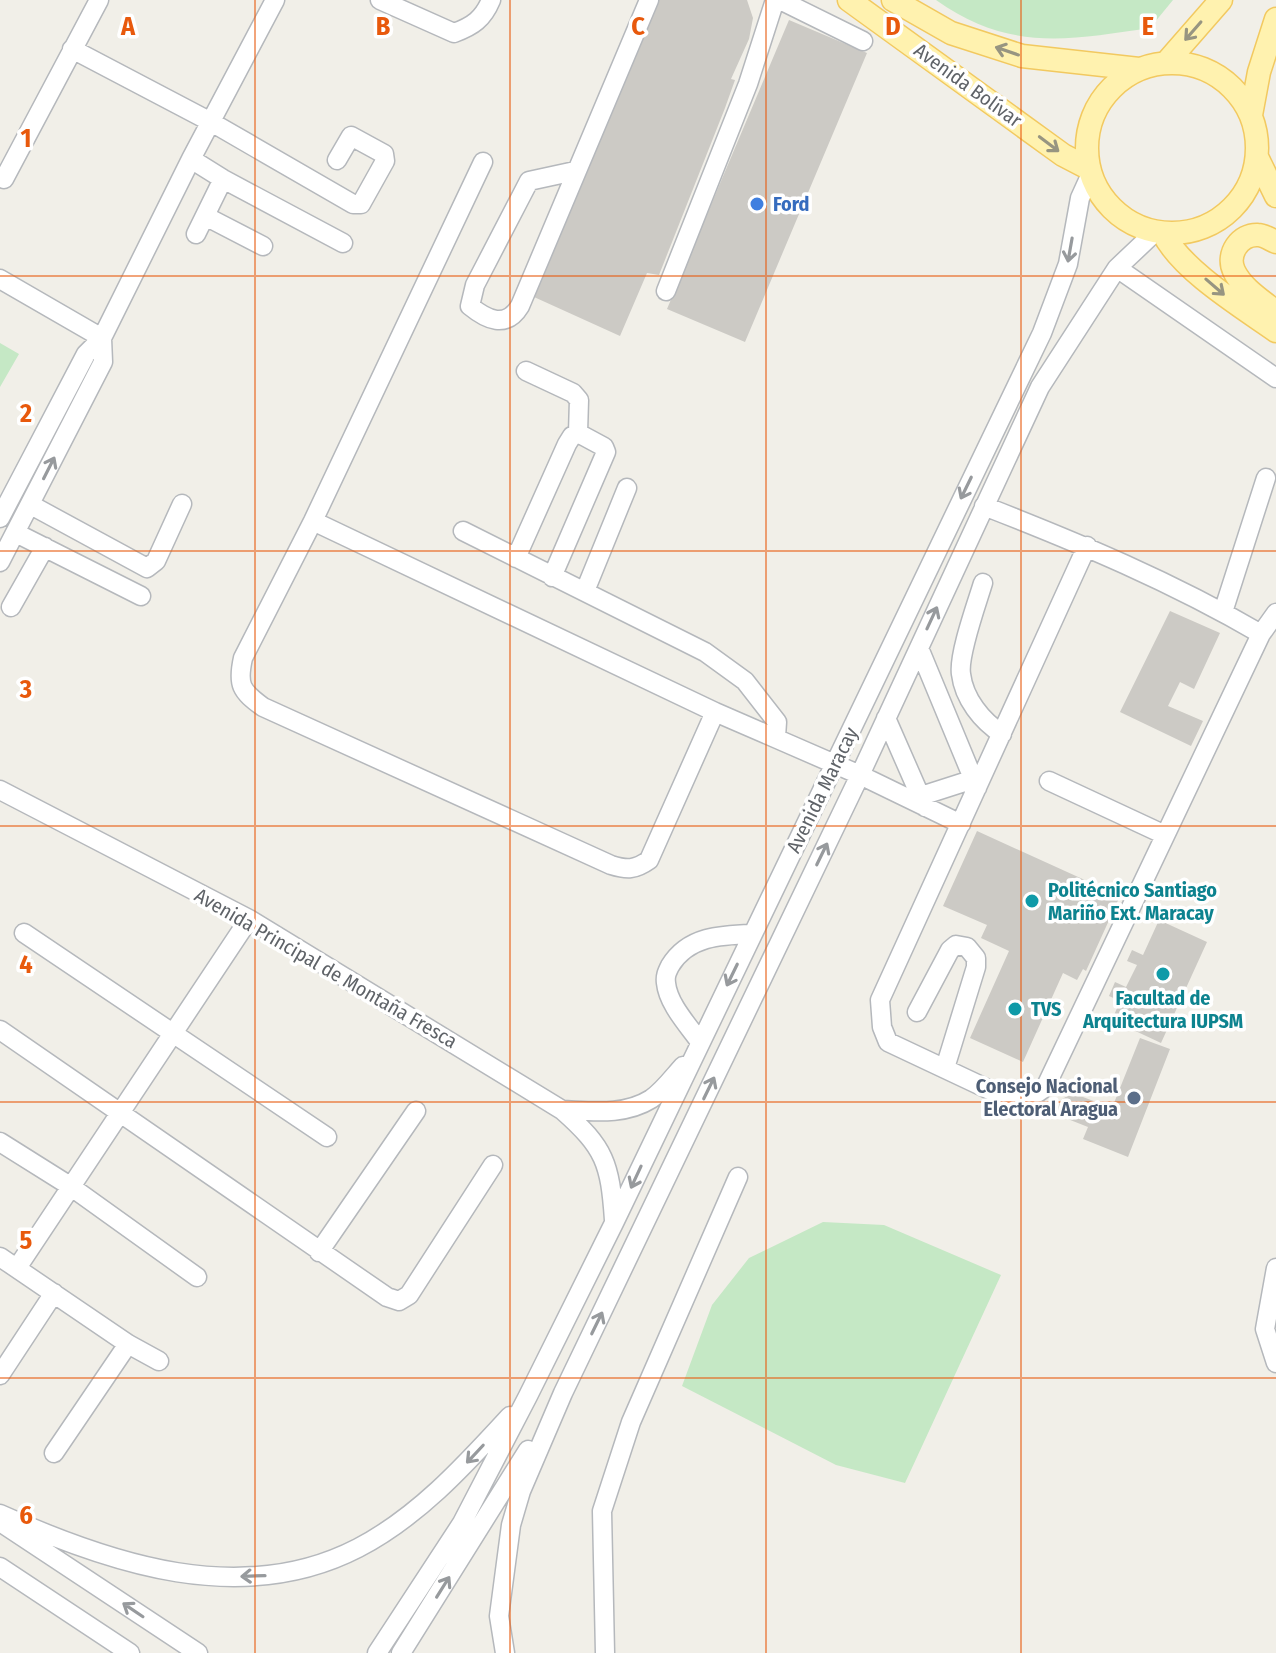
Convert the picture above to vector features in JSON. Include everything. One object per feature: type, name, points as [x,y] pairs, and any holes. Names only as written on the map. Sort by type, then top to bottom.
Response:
[{"type":"main road","name":"Avenida Bolívar","points":[[849,0],[1089,172]]},
{"type":"main road","name":"Avenida Bolívar","points":[[893,0],[951,33],[1022,56],[1139,69]]},
{"type":"main road","points":[[1166,63],[1221,0]]},
{"type":"main road","points":[[1251,115],[1259,72],[1276,19]]},
{"type":"main road","points":[[1166,63],[1192,65],[1217,75],[1236,92],[1251,115],[1257,157],[1253,175],[1245,192],[1219,220],[1183,232],[1159,232],[1128,221],[1105,201],[1089,172],[1086,144],[1090,120],[1101,98],[1118,81],[1139,69],[1166,63]]},
{"type":"main road","points":[[1257,157],[1276,196]]},
{"type":"main road","points":[[1159,232],[1173,250],[1225,296],[1276,331]]},
{"type":"main road","points":[[1276,242],[1260,235],[1243,238],[1233,250],[1232,267],[1241,283],[1276,312]]},
{"type":"street","points":[[4,179],[99,0]]},
{"type":"street","points":[[0,518],[9,484],[86,354],[102,338],[275,0]]},
{"type":"street","points":[[380,0],[454,33],[472,26],[484,15],[491,0]]},
{"type":"street","points":[[575,171],[529,181],[475,285],[470,306],[486,319],[506,319],[515,314],[649,0]]},
{"type":"street","points":[[666,291],[778,0],[863,41]]},
{"type":"street","points":[[72,49],[211,122],[353,204],[361,204],[385,161],[384,154],[351,136],[337,160]]},
{"type":"street","points":[[191,159],[343,243]]},
{"type":"street","points":[[483,162],[313,521],[243,658],[241,687],[263,707],[625,869],[637,869],[649,860],[715,712]]},
{"type":"street","name":"Avenida Maracay","points":[[377,1653],[462,1523],[528,1396],[1042,333],[1068,264],[1080,198],[1089,172]]},
{"type":"street","points":[[196,234],[223,179]]},
{"type":"street","points":[[205,216],[263,246]]},
{"type":"street","name":"Avenida Maracay","points":[[563,1393],[860,775],[1040,387],[1117,268],[1159,232]]},
{"type":"street","points":[[1117,268],[1276,378]]},
{"type":"street","points":[[0,279],[102,338]]},
{"type":"street","points":[[0,562],[103,362],[102,338]]},
{"type":"street","points":[[526,371],[573,393],[579,400],[578,433]]},
{"type":"street","points":[[516,558],[567,444],[578,433]]},
{"type":"street","points":[[552,577],[606,452],[604,447],[578,433]]},
{"type":"street","points":[[1223,612],[1266,478]]},
{"type":"street","points":[[9,484],[147,568],[156,561],[182,504]]},
{"type":"street","points":[[585,591],[627,488]]},
{"type":"street","points":[[984,506],[1087,546],[1223,612],[1261,634]]},
{"type":"street","points":[[313,521],[715,712],[923,801],[961,824]]},
{"type":"street","points":[[463,531],[705,652],[745,681],[777,722],[776,737]]},
{"type":"street","points":[[16,533],[141,596]]},
{"type":"street","points":[[1087,546],[880,1000],[879,1013],[888,1042],[1009,1099],[1036,1095],[1046,1086],[1261,634],[1276,613]]},
{"type":"street","points":[[11,607],[45,547]]},
{"type":"street","points":[[983,583],[960,671],[979,716],[1002,734]]},
{"type":"street","points":[[919,648],[976,784]]},
{"type":"street","points":[[886,718],[923,801]]},
{"type":"street","points":[[1049,781],[1165,835]]},
{"type":"street","points":[[923,801],[976,784]]},
{"type":"street","name":"Avenida Principal de Montaña Fresca","points":[[0,790],[249,919],[562,1110],[589,1134],[604,1156],[611,1182],[614,1223]]},
{"type":"street","points":[[17,1268],[249,919]]},
{"type":"street","points":[[24,933],[327,1137]]},
{"type":"street","points":[[562,1110],[611,1111],[632,1108],[652,1098],[696,1049],[666,986],[666,974],[685,948],[720,935],[752,934]]},
{"type":"street","points":[[917,1012],[950,950],[956,945],[967,947],[976,958],[976,967],[945,1068]]},
{"type":"street","points":[[0,1030],[319,1252],[387,1297],[399,1301],[409,1295],[493,1165]]},
{"type":"street","points":[[319,1252],[416,1111]]},
{"type":"street","points":[[0,1142],[70,1186],[197,1277]]},
{"type":"street","points":[[605,1653],[602,1511],[631,1422],[738,1177]]},
{"type":"street","points":[[0,1257],[128,1344],[159,1361]]},
{"type":"street","points":[[1276,1268],[1265,1329],[1276,1363]]},
{"type":"street","points":[[0,1375],[54,1293]]},
{"type":"street","points":[[54,1453],[128,1344]]},
{"type":"street","points":[[401,1653],[563,1393]]},
{"type":"street","points":[[505,1653],[499,1616],[511,1525],[521,1491],[563,1393]]},
{"type":"street","points":[[0,1514],[50,1535],[148,1568],[210,1578],[272,1576],[358,1548],[414,1511],[467,1462],[528,1396]]},
{"type":"street","points":[[0,1522],[198,1653]]},
{"type":"street","points":[[0,1567],[130,1653]]},
{"type":"green space","points":[[936,0],[1173,0],[1150,28],[1092,36],[1040,38],[989,28],[963,17]]},
{"type":"green space","points":[[0,343],[19,354],[0,387]]},
{"type":"green space","points":[[823,1222],[884,1225],[1001,1275],[905,1483],[836,1465],[682,1386],[712,1305],[749,1258]]},
{"type":"building","points":[[656,0],[747,0],[753,18],[749,39],[731,79],[735,80],[725,108],[659,275],[647,273],[620,336],[534,297]]},
{"type":"building","name":"Ford","points":[[789,20],[867,53],[745,342],[667,309]]},
{"type":"building","points":[[1170,611],[1220,633],[1194,689],[1180,682],[1168,706],[1203,721],[1191,746],[1120,712]]},
{"type":"building","name":"Politécnico Santiago Mariño Ext. Maracay","points":[[977,831],[1120,896],[1086,971],[1083,969],[1077,980],[1063,973],[1023,1062],[970,1038],[1009,951],[981,938],[987,925],[943,906]]},
{"type":"building","name":"Facultad de Arquitectura IUPSM","points":[[1159,920],[1207,942],[1161,1043],[1112,1020],[1120,1001],[1109,996],[1115,982],[1126,987],[1137,965],[1127,961],[1132,950],[1143,955]]},
{"type":"building","name":"Consejo Nacional Electoral Aragua","points":[[1140,1038],[1170,1049],[1128,1157],[1083,1139],[1088,1127],[1055,1114],[1071,1086],[1077,1089],[1075,1094],[1112,1108]]},
{"type":"place","name":"Ford","points":[[757,204]]},
{"type":"place","name":"Politécnico Santiago Mariño Ext. Maracay","points":[[1032,901]]},
{"type":"place","name":"Facultad de Arquitectura IUPSM","points":[[1163,974]]},
{"type":"place","name":"TVS","points":[[1015,1009]]},
{"type":"place","name":"Consejo Nacional Electoral Aragua","points":[[1134,1098]]}]
